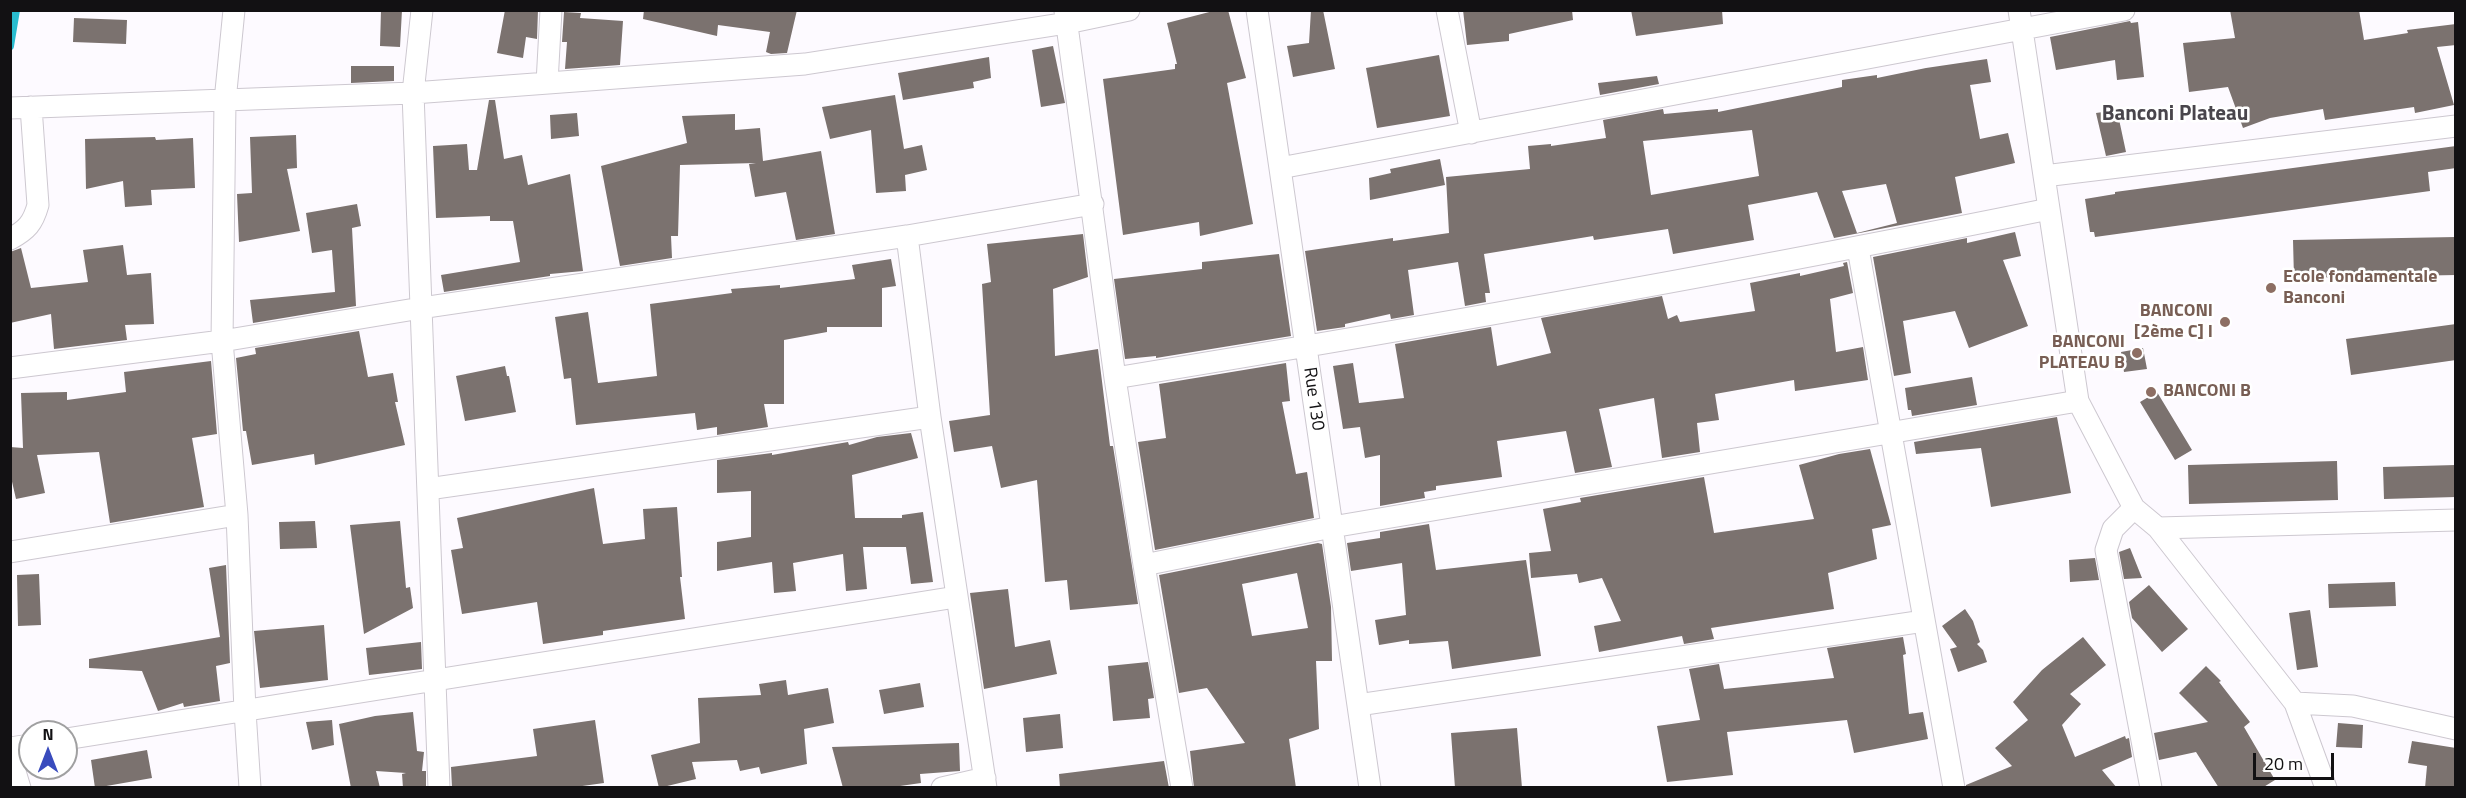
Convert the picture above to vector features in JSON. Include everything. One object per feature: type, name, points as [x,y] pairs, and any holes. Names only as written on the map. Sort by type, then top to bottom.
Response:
[{"type":"street","points":[[234,10],[225,101],[222,340],[237,515],[250,788]]},
{"type":"street","points":[[422,10],[413,93],[439,788]]},
{"type":"street","points":[[547,83],[551,10]]},
{"type":"street","points":[[10,239],[25,231],[34,220],[38,205],[21,108],[413,93],[805,64],[1066,17],[1129,10]]},
{"type":"street","name":"Rue 130","points":[[1257,10],[1370,788]]},
{"type":"street","points":[[1447,10],[1471,133]]},
{"type":"street","points":[[1280,168],[1471,133],[2020,20],[2124,10]]},
{"type":"street","points":[[1066,17],[1115,378],[1182,788]]},
{"type":"street","points":[[2020,20],[2078,401],[2134,508],[2158,528],[2295,703],[2326,788]]},
{"type":"street","points":[[2044,176],[2456,126]]},
{"type":"street","points":[[10,368],[222,340],[907,236],[1093,204]]},
{"type":"street","points":[[1115,378],[1306,347],[1858,248],[2049,209]]},
{"type":"street","points":[[907,236],[930,417],[985,783],[942,788]]},
{"type":"street","points":[[1858,248],[1954,788]]},
{"type":"street","points":[[1144,565],[1332,527],[2078,401]]},
{"type":"street","points":[[428,489],[930,417]]},
{"type":"street","points":[[2134,508],[2113,529],[2106,550],[2151,788]]},
{"type":"street","points":[[10,552],[237,515]]},
{"type":"street","points":[[2158,528],[2456,520]]},
{"type":"street","points":[[78,737],[956,597]]},
{"type":"street","points":[[1358,705],[1924,621]]},
{"type":"street","points":[[2295,703],[2353,706],[2456,729]]},
{"type":"street","points":[[10,755],[20,788]]},
{"type":"building","points":[[381,10],[402,10],[400,47],[380,46]]},
{"type":"building","points":[[505,10],[538,10],[537,39],[526,37],[523,58],[497,53]]},
{"type":"building","points":[[644,10],[797,10],[787,53],[771,54],[766,52],[770,32],[718,25],[717,36],[643,19]]},
{"type":"building","points":[[1217,10],[1228,10],[1246,78],[1227,83],[1253,224],[1200,236],[1199,222],[1123,235],[1103,79],[1175,69],[1175,64],[1177,64],[1167,23]]},
{"type":"building","points":[[1311,10],[1323,10],[1335,69],[1293,77],[1287,46],[1309,43]]},
{"type":"building","points":[[1463,10],[1572,10],[1573,20],[1509,34],[1509,41],[1467,45]]},
{"type":"building","points":[[1631,10],[1722,10],[1723,24],[1636,36]]},
{"type":"building","points":[[2230,10],[2359,10],[2364,40],[2408,33],[2407,30],[2456,24],[2456,45],[2437,47],[2454,105],[2415,113],[2414,107],[2325,120],[2323,109],[2270,118],[2243,128],[2228,87],[2189,92],[2183,43],[2235,38]]},
{"type":"building","points":[[564,12],[581,13],[580,18],[623,21],[620,65],[565,69],[567,42],[562,42]]},
{"type":"building","points":[[74,18],[127,20],[126,44],[73,42]]},
{"type":"building","points":[[2130,21],[2131,23],[2138,22],[2144,77],[2117,80],[2115,60],[2056,70],[2050,37]]},
{"type":"building","points":[[1053,46],[1065,103],[1041,107],[1032,50]]},
{"type":"building","points":[[1439,55],[1450,116],[1377,128],[1366,68]]},
{"type":"building","points":[[989,57],[991,78],[973,82],[974,88],[903,100],[898,73]]},
{"type":"building","points":[[1987,59],[1991,82],[1970,85],[1980,139],[2008,133],[2015,163],[1955,177],[1962,213],[1834,238],[1817,192],[1748,205],[1754,240],[1673,254],[1668,229],[1594,240],[1593,236],[1484,254],[1490,293],[1485,293],[1486,302],[1465,306],[1458,262],[1408,270],[1414,315],[1391,319],[1390,314],[1345,324],[1345,327],[1317,331],[1305,251],[1393,238],[1393,241],[1449,233],[1446,177],[1530,169],[1528,146],[1551,144],[1551,146],[1606,138],[1603,120],[1663,109],[1664,114],[1718,109],[1718,112],[1842,87],[1842,80],[1877,75],[1877,78]],"holes":[[[1752,130],[1759,176],[1651,195],[1643,141]],[[1886,184],[1897,223],[1857,233],[1842,191]]]},
{"type":"building","points":[[351,66],[394,66],[394,81],[351,83]]},
{"type":"building","points":[[1657,76],[1659,84],[1600,95],[1598,83]]},
{"type":"building","points":[[895,95],[904,149],[922,145],[927,170],[905,175],[906,191],[876,193],[871,130],[830,139],[822,107]]},
{"type":"building","points":[[489,100],[495,100],[504,159],[522,155],[528,185],[570,174],[583,271],[550,274],[550,276],[444,292],[441,275],[520,262],[513,221],[490,221],[490,216],[436,218],[433,146],[467,144],[469,170],[477,170]]},
{"type":"building","points":[[2117,110],[2126,152],[2106,156],[2096,113]]},
{"type":"building","points":[[577,113],[579,136],[551,139],[550,115]]},
{"type":"building","points":[[735,114],[735,130],[760,128],[763,161],[821,151],[835,234],[796,240],[786,192],[755,197],[749,164],[756,163],[680,165],[678,236],[671,236],[672,258],[620,266],[601,166],[687,143],[682,116]]},
{"type":"building","points":[[296,135],[297,168],[287,169],[300,231],[239,242],[237,194],[252,193],[250,137]]},
{"type":"building","points":[[155,137],[156,140],[193,138],[195,188],[151,190],[152,205],[125,207],[123,181],[86,189],[85,139]]},
{"type":"building","points":[[2456,146],[2456,168],[2428,172],[2430,191],[2095,237],[2094,232],[2090,232],[2085,199],[2115,194],[2115,192]]},
{"type":"building","points":[[1440,159],[1445,185],[1370,200],[1369,178],[1391,173],[1390,169]]},
{"type":"building","points":[[357,204],[361,226],[352,228],[356,306],[253,323],[250,300],[335,292],[332,250],[312,253],[306,213]]},
{"type":"building","points":[[2015,232],[2021,256],[2003,260],[2028,326],[1969,348],[1955,311],[1903,321],[1911,373],[1894,376],[1873,257],[1967,238],[1967,243]]},
{"type":"building","points":[[1083,234],[1088,277],[1053,289],[1055,356],[1098,349],[1110,446],[1113,446],[1138,604],[1070,610],[1067,580],[1045,582],[1037,480],[1001,488],[992,446],[954,452],[949,421],[990,415],[982,284],[991,282],[987,244]]},
{"type":"building","points":[[2456,237],[2456,275],[2294,278],[2293,240]]},
{"type":"building","points":[[123,245],[127,275],[151,273],[154,324],[125,325],[127,340],[54,349],[51,314],[10,323],[10,252],[21,248],[31,288],[88,282],[83,250]]},
{"type":"building","points":[[1279,254],[1291,336],[1156,358],[1156,356],[1125,359],[1114,279],[1202,269],[1202,262]]},
{"type":"building","points":[[891,259],[896,286],[882,288],[882,327],[827,327],[827,332],[784,340],[784,404],[764,404],[768,427],[717,435],[717,427],[697,430],[695,413],[576,425],[571,378],[564,379],[555,317],[588,312],[598,383],[657,376],[650,304],[732,293],[731,289],[780,285],[780,288],[855,279],[852,265]]},
{"type":"building","points":[[1847,262],[1853,293],[1830,299],[1836,352],[1863,347],[1868,380],[1795,391],[1794,380],[1715,394],[1719,420],[1697,423],[1700,452],[1662,458],[1654,398],[1599,409],[1612,467],[1575,473],[1566,431],[1497,441],[1502,477],[1436,486],[1436,490],[1424,492],[1425,498],[1380,506],[1380,455],[1365,458],[1360,427],[1343,429],[1333,366],[1353,363],[1359,403],[1404,398],[1395,344],[1491,327],[1497,366],[1551,353],[1541,318],[1662,296],[1668,319],[1677,315],[1680,322],[1755,311],[1750,283],[1800,273],[1800,276],[1844,266],[1843,263]]},
{"type":"building","points":[[2456,324],[2456,360],[2351,375],[2346,339]]},
{"type":"building","points":[[359,331],[368,377],[393,373],[398,402],[395,402],[405,445],[315,465],[314,454],[252,465],[246,431],[243,431],[236,358],[256,354],[255,348]]},
{"type":"building","points":[[2143,348],[2147,369],[2124,372],[2121,352]]},
{"type":"building","points":[[211,361],[217,434],[192,438],[204,507],[110,523],[99,452],[37,455],[45,493],[16,499],[10,473],[10,447],[23,448],[21,393],[67,392],[67,400],[126,392],[124,372]]},
{"type":"building","points":[[1286,363],[1290,401],[1282,402],[1296,474],[1307,472],[1314,518],[1155,550],[1138,442],[1166,438],[1159,384]]},
{"type":"building","points":[[505,366],[516,412],[465,421],[456,376]]},
{"type":"building","points":[[1972,377],[1977,405],[1912,416],[1911,410],[1908,410],[1905,388]]},
{"type":"building","points":[[2157,392],[2192,450],[2175,460],[2140,402]]},
{"type":"building","points":[[2057,417],[2071,493],[1991,507],[1981,448],[1916,454],[1914,442]]},
{"type":"building","points":[[911,433],[918,458],[852,475],[855,518],[902,518],[902,515],[923,512],[933,582],[911,584],[906,547],[863,547],[867,589],[846,591],[843,554],[793,563],[796,591],[774,593],[772,562],[717,571],[717,542],[751,537],[751,491],[717,493],[717,460],[772,453],[772,455],[848,442],[849,445],[877,437]]},
{"type":"building","points":[[1870,449],[1891,525],[1872,529],[1877,559],[1828,573],[1834,609],[1711,628],[1714,639],[1684,644],[1682,636],[1599,652],[1594,626],[1621,621],[1602,578],[1579,583],[1577,574],[1531,578],[1529,553],[1551,551],[1543,509],[1581,502],[1580,498],[1704,477],[1714,533],[1814,519],[1799,465],[1839,454]]},
{"type":"building","points":[[2337,461],[2338,500],[2189,504],[2188,465]]},
{"type":"building","points":[[2456,465],[2456,497],[2384,499],[2383,467]]},
{"type":"building","points":[[594,488],[603,544],[645,539],[643,509],[677,507],[682,577],[680,577],[685,619],[603,631],[603,635],[543,644],[537,602],[462,614],[451,550],[463,548],[457,518]]},
{"type":"building","points":[[315,521],[317,548],[280,549],[279,522]]},
{"type":"building","points":[[400,521],[406,588],[410,587],[413,608],[364,634],[350,525]]},
{"type":"building","points":[[1429,524],[1436,570],[1526,560],[1541,656],[1452,669],[1448,641],[1409,644],[1409,640],[1379,645],[1375,620],[1406,615],[1402,563],[1351,571],[1347,543],[1380,538],[1380,532]]},
{"type":"building","points":[[1322,544],[1331,607],[1332,661],[1316,661],[1319,729],[1289,739],[1296,788],[1194,788],[1190,751],[1245,743],[1207,688],[1179,693],[1159,575]],"holes":[[[1297,573],[1308,628],[1252,636],[1242,584]]]},
{"type":"building","points":[[2130,548],[2142,578],[2124,579],[2119,552]]},
{"type":"building","points":[[2095,558],[2099,580],[2070,582],[2069,560]]},
{"type":"building","points":[[226,565],[230,663],[216,666],[220,701],[184,707],[183,703],[158,711],[142,671],[89,668],[89,659],[220,637],[209,568]]},
{"type":"building","points":[[39,574],[41,625],[18,626],[17,575]]},
{"type":"building","points":[[2395,582],[2396,606],[2329,608],[2328,584]]},
{"type":"building","points":[[2149,585],[2188,629],[2162,652],[2132,618],[2129,602]]},
{"type":"building","points":[[1008,589],[1015,647],[1050,640],[1057,674],[984,689],[970,593]]},
{"type":"building","points":[[1965,609],[1973,621],[1980,642],[1977,644],[1983,650],[1987,662],[1958,672],[1950,649],[1957,647],[1942,626]]},
{"type":"building","points":[[2310,610],[2318,667],[2297,670],[2289,613]]},
{"type":"building","points":[[324,625],[328,680],[260,688],[254,631]]},
{"type":"building","points":[[1903,637],[1909,714],[1923,712],[1928,739],[1854,753],[1847,720],[1727,732],[1733,775],[1667,782],[1657,726],[1700,720],[1689,669],[1719,664],[1724,689],[1834,678],[1827,648]]},
{"type":"building","points":[[2083,637],[2106,665],[2070,694],[2081,704],[2062,725],[2075,757],[2125,736],[2126,739],[2129,738],[2132,757],[2102,770],[2117,788],[1966,788],[1966,785],[2012,766],[1995,748],[2028,720],[2013,702],[2042,670]]},
{"type":"building","points":[[421,642],[422,669],[369,675],[366,648]]},
{"type":"building","points":[[1148,662],[1154,698],[1148,699],[1150,718],[1113,721],[1108,666]]},
{"type":"building","points":[[2206,666],[2221,681],[2219,682],[2250,722],[2244,727],[2275,780],[2262,788],[2219,788],[2196,752],[2159,760],[2154,733],[2208,722],[2179,693]]},
{"type":"building","points":[[786,680],[788,695],[828,688],[834,723],[804,729],[807,764],[761,774],[759,767],[740,771],[737,760],[692,762],[696,779],[659,788],[651,755],[700,743],[698,698],[761,695],[759,684]]},
{"type":"building","points":[[920,683],[924,707],[884,714],[879,690]]},
{"type":"building","points":[[413,712],[417,751],[424,752],[422,771],[426,771],[426,788],[403,788],[402,774],[406,773],[376,771],[380,788],[351,788],[339,724],[375,716]]},
{"type":"building","points":[[1060,714],[1063,748],[1026,752],[1023,718]]},
{"type":"building","points":[[332,720],[334,745],[312,750],[306,722]]},
{"type":"building","points":[[595,720],[604,783],[568,788],[452,788],[451,767],[537,756],[533,729]]},
{"type":"building","points":[[2338,723],[2363,725],[2362,748],[2336,747]]},
{"type":"building","points":[[1517,728],[1522,788],[1455,788],[1451,733]]},
{"type":"building","points":[[2412,741],[2456,748],[2456,788],[2425,788],[2427,766],[2408,763]]},
{"type":"building","points":[[959,743],[960,771],[920,774],[921,783],[886,788],[843,788],[832,747]]},
{"type":"building","points":[[147,750],[152,778],[95,788],[91,760]]},
{"type":"building","points":[[1164,761],[1169,788],[1060,788],[1059,774]]},
{"type":"waterway","points":[[10,46],[16,10]]},
{"type":"place","name":"Ecole fondamentale Banconi","points":[[2271,288]]},
{"type":"place","name":"BANCONI [2ème C] I","points":[[2225,322]]},
{"type":"place","name":"BANCONI PLATEAU B","points":[[2137,353]]},
{"type":"place","name":"BANCONI B","points":[[2151,392]]},
{"type":"district","name":"Banconi Plateau","points":[[2175,115]]}]
